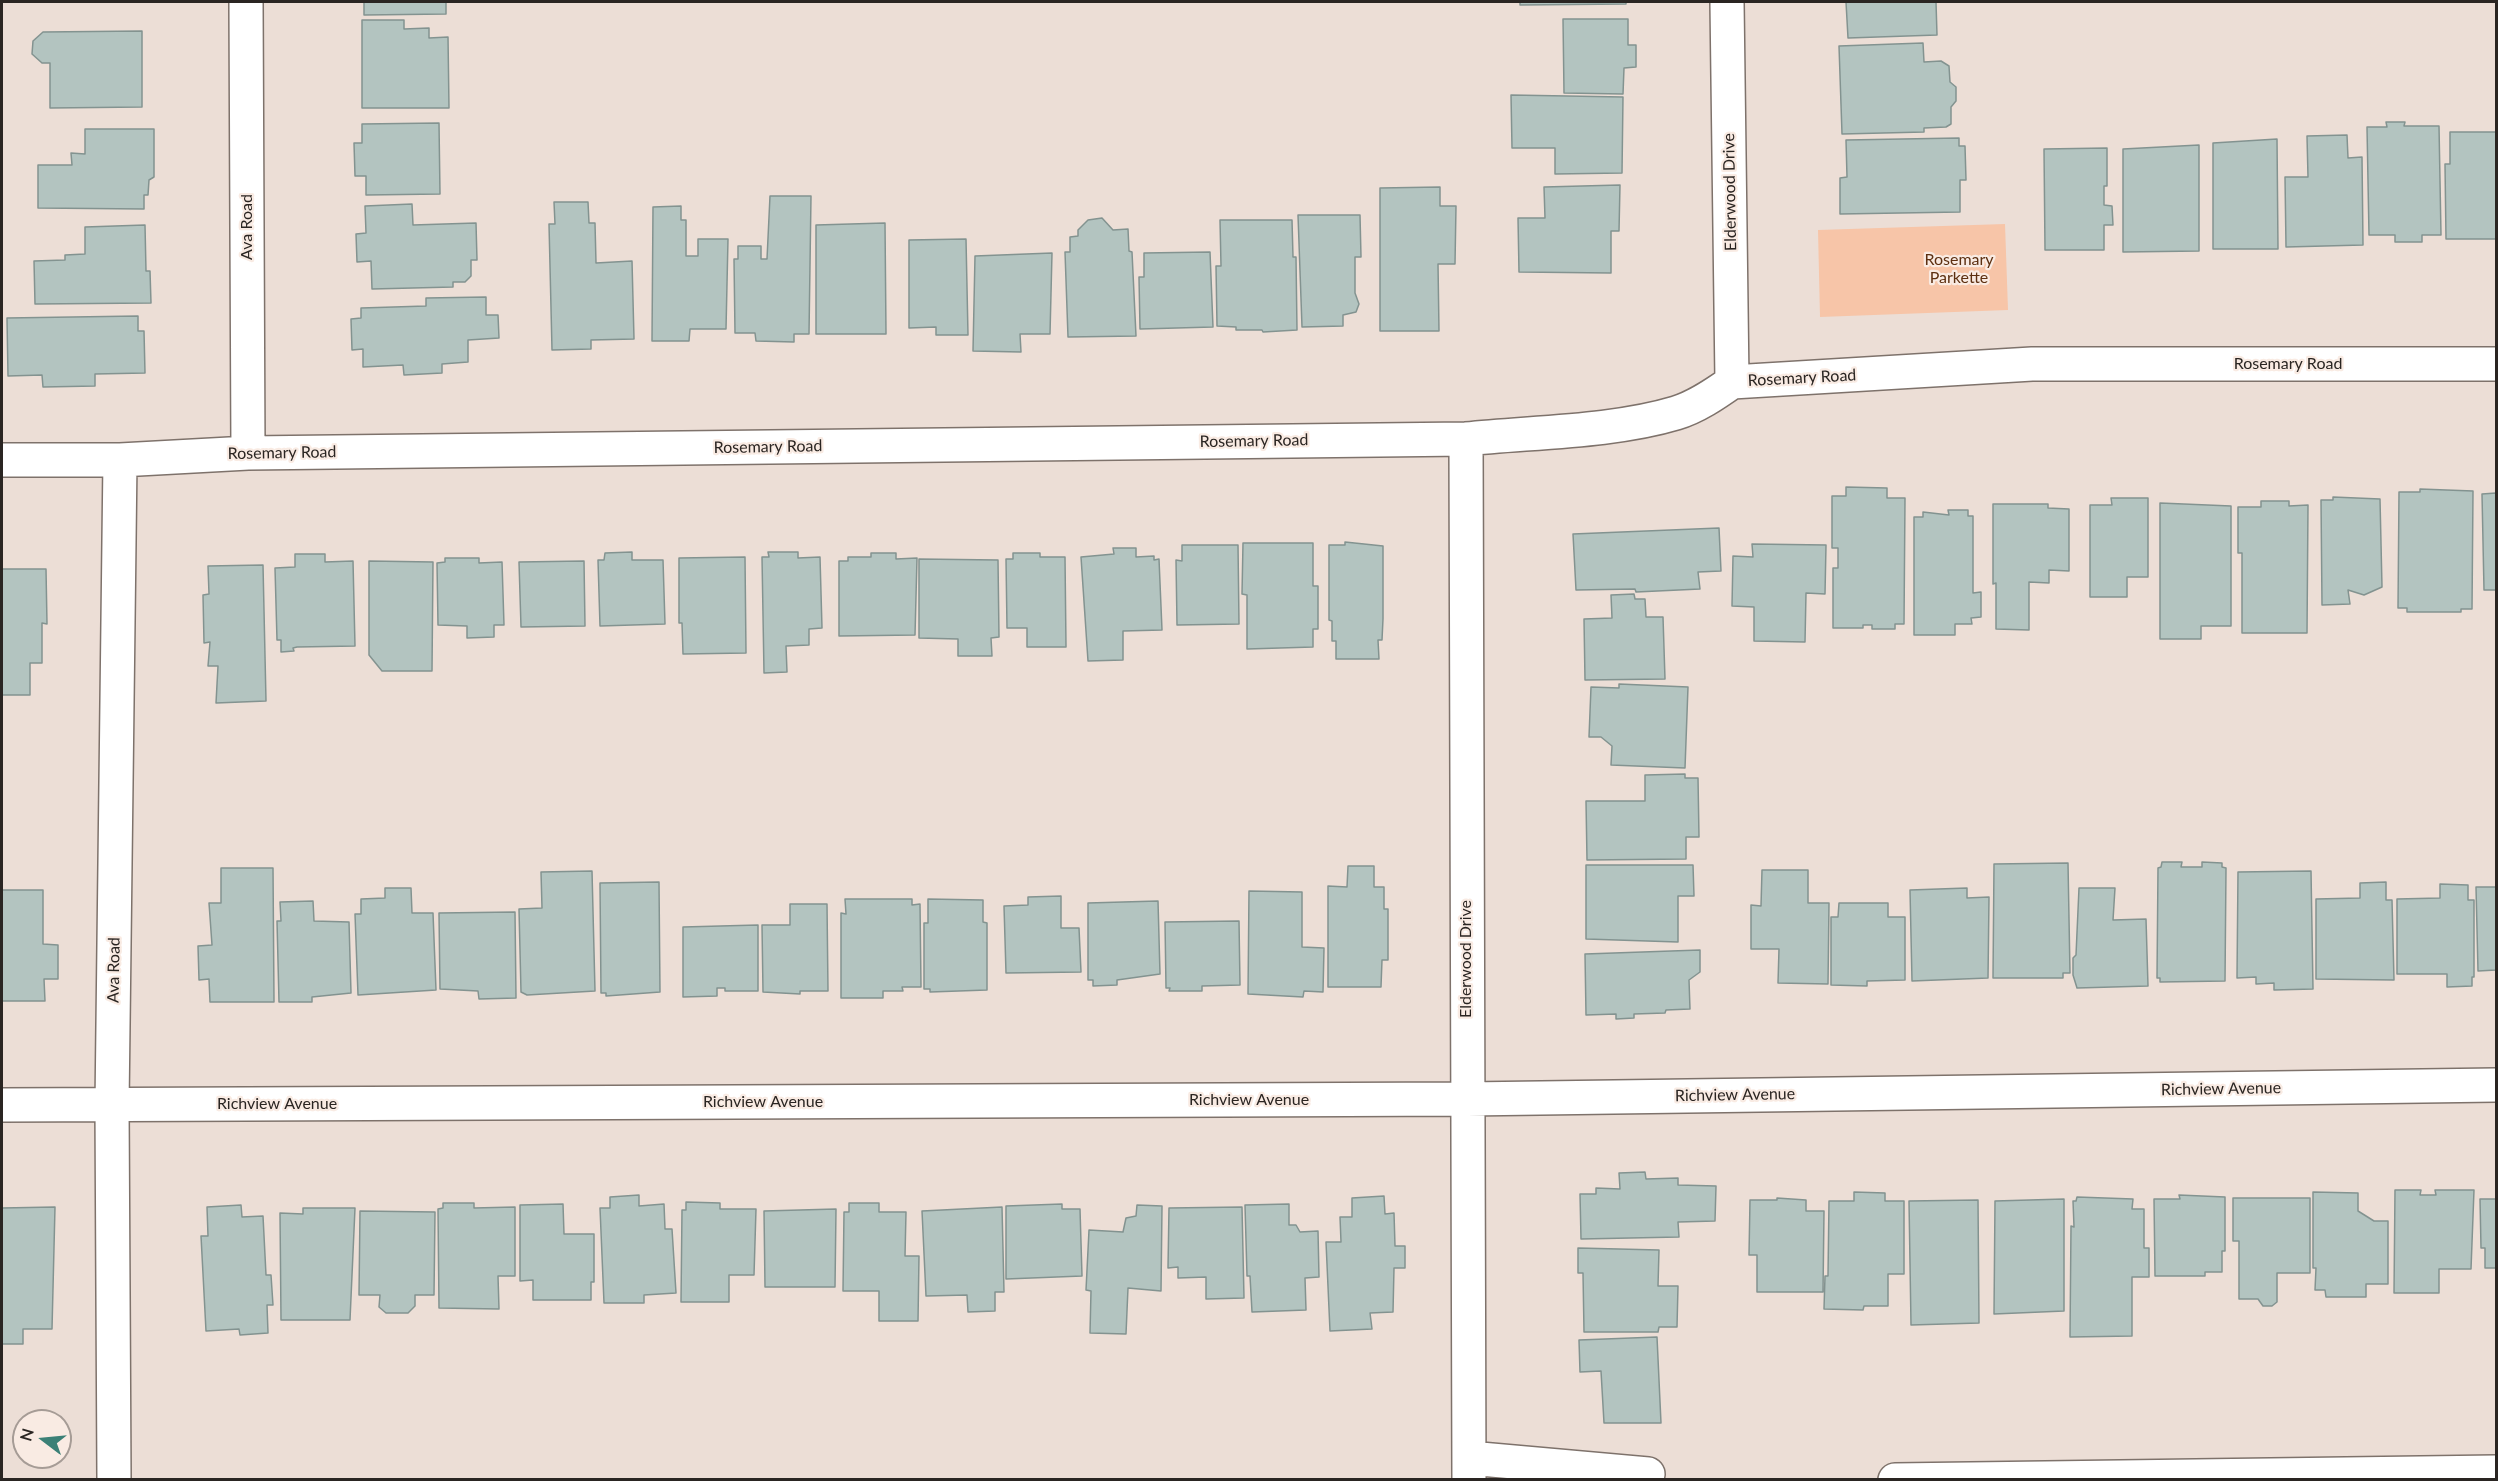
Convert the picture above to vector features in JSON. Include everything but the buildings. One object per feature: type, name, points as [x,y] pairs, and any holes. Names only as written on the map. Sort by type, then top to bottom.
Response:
[{"type":"street","name":"Ava Road","points":[[246,2],[248,453]]},
{"type":"street","name":"Elderwood Drive","points":[[1727,2],[1732,382]]},
{"type":"street","name":"Rosemary Road","points":[[2,460],[120,460],[248,453],[1466,439],[1618,424],[1677,413],[1706,399],[1732,382],[2032,364],[2496,364]]},
{"type":"street","name":"Elderwood Drive","points":[[1466,439],[1469,1469]]},
{"type":"street","name":"Ava Road","points":[[114,1479],[112,1104],[120,460]]},
{"type":"street","name":"Richview Avenue","points":[[2,1105],[1467,1099],[2496,1085]]},
{"type":"street","points":[[1469,1469],[1648,1474]]},
{"type":"street","points":[[1895,1479],[2496,1472]]},
{"type":"green space","name":"Rosemary Parkette","points":[[2005,224],[2008,310],[1820,317],[1818,230]]}]
